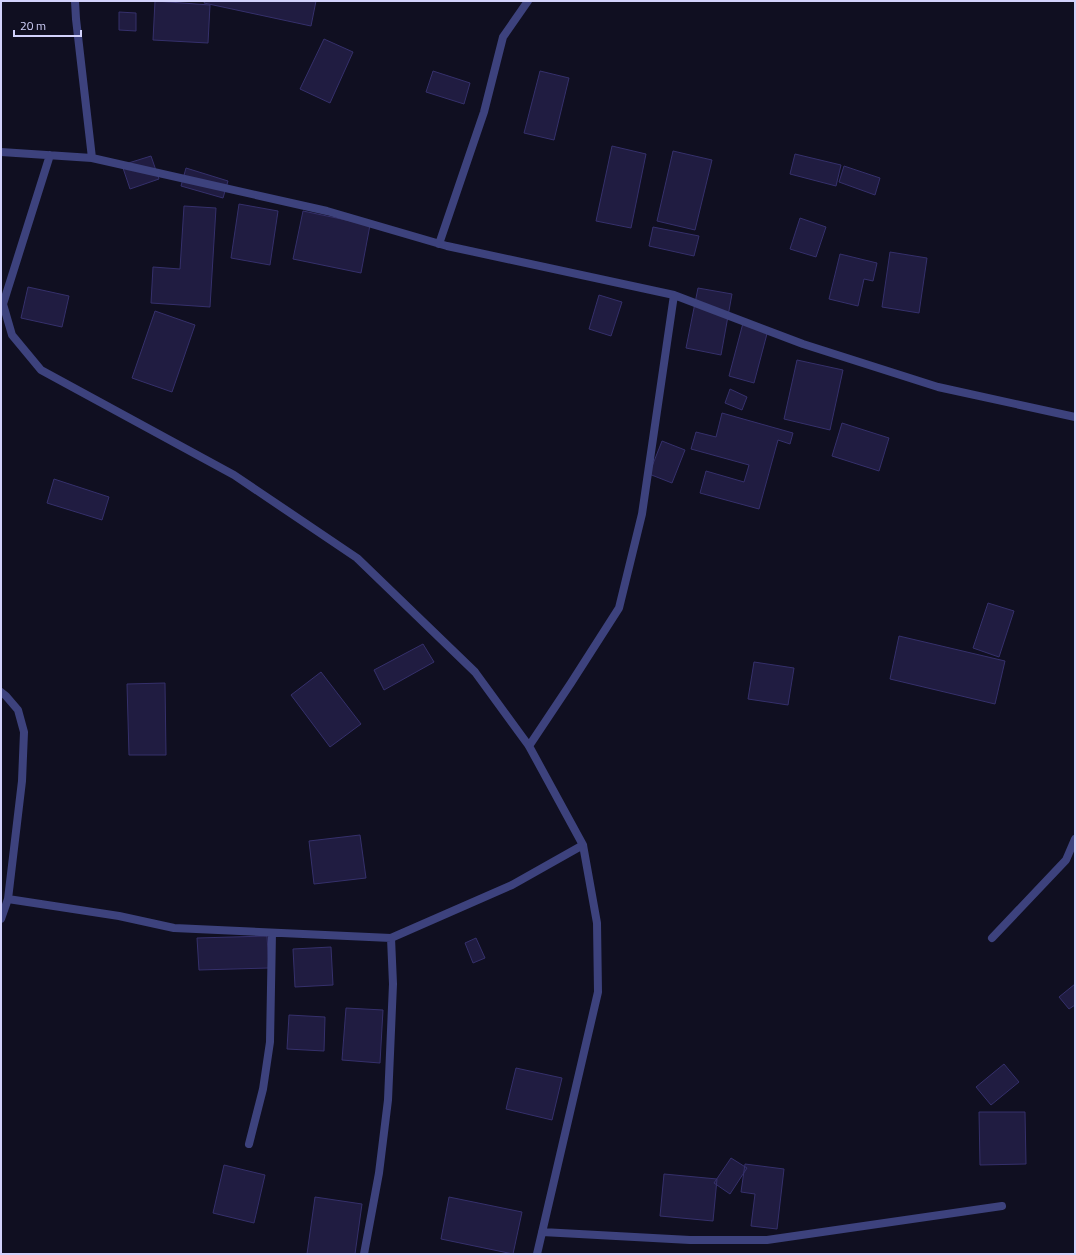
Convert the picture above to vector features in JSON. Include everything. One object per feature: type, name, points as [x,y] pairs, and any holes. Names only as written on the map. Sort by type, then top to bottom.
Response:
[{"type":"street","points":[[75,1],[92,158]]},
{"type":"street","points":[[439,244],[484,112],[504,37],[528,1]]},
{"type":"street","points":[[1,152],[92,158],[327,211],[439,244],[674,295],[803,344],[938,387],[1075,417]]},
{"type":"street","points":[[50,155],[3,304],[12,335],[41,370],[234,475],[357,558],[475,672],[529,746],[583,845],[596,923],[598,992],[537,1254]]},
{"type":"street","points":[[529,746],[619,608],[642,514],[674,295]]},
{"type":"street","points":[[1,692],[18,710],[24,732],[22,781],[8,899],[1,919]]},
{"type":"street","points":[[992,938],[1066,860],[1075,839]]},
{"type":"street","points":[[8,899],[119,916],[174,928],[391,938],[512,885],[583,845]]},
{"type":"street","points":[[249,1144],[263,1089],[270,1042],[272,933]]},
{"type":"street","points":[[364,1254],[379,1173],[388,1100],[393,984],[391,938]]},
{"type":"street","points":[[542,1232],[690,1240],[767,1240],[1002,1206]]},
{"type":"building","points":[[155,1],[210,5],[208,43],[153,40]]},
{"type":"building","points":[[205,1],[316,1],[311,26],[204,3]]},
{"type":"building","points":[[119,12],[136,13],[136,31],[119,30]]},
{"type":"building","points":[[324,39],[353,52],[330,103],[300,89]]},
{"type":"building","points":[[433,71],[470,83],[464,104],[426,92]]},
{"type":"building","points":[[540,71],[569,78],[554,140],[524,133]]},
{"type":"building","points":[[612,146],[646,154],[631,228],[596,221]]},
{"type":"building","points":[[673,151],[712,160],[695,230],[657,221]]},
{"type":"building","points":[[795,154],[841,165],[836,186],[790,174]]},
{"type":"building","points":[[151,156],[159,179],[130,189],[122,165]]},
{"type":"building","points":[[844,166],[880,178],[875,195],[839,182]]},
{"type":"building","points":[[186,168],[228,181],[223,198],[181,186]]},
{"type":"building","points":[[239,204],[278,211],[270,265],[231,258]]},
{"type":"building","points":[[184,206],[216,208],[210,307],[151,303],[153,267],[180,269]]},
{"type":"building","points":[[303,211],[370,225],[361,273],[293,259]]},
{"type":"building","points":[[800,218],[826,227],[816,257],[790,249]]},
{"type":"building","points":[[653,227],[699,236],[694,256],[649,246]]},
{"type":"building","points":[[890,252],[927,258],[919,313],[882,307]]},
{"type":"building","points":[[840,254],[877,263],[873,281],[864,279],[858,306],[829,299]]},
{"type":"building","points":[[28,287],[69,296],[62,327],[21,318]]},
{"type":"building","points":[[698,288],[732,294],[721,355],[686,348]]},
{"type":"building","points":[[599,295],[622,302],[611,336],[589,329]]},
{"type":"building","points":[[155,311],[195,325],[172,392],[132,378]]},
{"type":"building","points":[[743,323],[768,330],[754,383],[729,376]]},
{"type":"building","points":[[797,360],[843,370],[830,430],[784,419]]},
{"type":"building","points":[[730,389],[747,397],[742,410],[725,403]]},
{"type":"building","points":[[722,413],[793,433],[790,444],[778,440],[759,509],[700,493],[706,471],[744,482],[749,465],[691,449],[696,432],[716,437]]},
{"type":"building","points":[[842,423],[889,438],[879,471],[832,456]]},
{"type":"building","points":[[662,441],[685,450],[672,483],[649,474]]},
{"type":"building","points":[[54,479],[109,497],[102,520],[47,503]]},
{"type":"building","points":[[988,603],[1014,611],[999,657],[973,648]]},
{"type":"building","points":[[899,636],[1005,661],[995,704],[890,679]]},
{"type":"building","points":[[423,644],[434,662],[384,690],[374,670]]},
{"type":"building","points":[[754,662],[794,668],[788,705],[748,699]]},
{"type":"building","points":[[321,672],[361,724],[330,747],[291,695]]},
{"type":"building","points":[[165,683],[166,755],[129,755],[127,684]]},
{"type":"building","points":[[360,835],[366,878],[314,884],[309,841]]},
{"type":"building","points":[[267,936],[269,968],[199,970],[197,938]]},
{"type":"building","points":[[476,938],[485,958],[473,963],[465,943]]},
{"type":"building","points":[[331,947],[333,985],[295,987],[293,949]]},
{"type":"building","points":[[1075,984],[1075,1005],[1069,1009],[1059,997]]},
{"type":"building","points":[[346,1008],[383,1010],[380,1063],[342,1060]]},
{"type":"building","points":[[289,1015],[325,1017],[324,1051],[287,1049]]},
{"type":"building","points":[[1004,1064],[1019,1082],[991,1105],[976,1087]]},
{"type":"building","points":[[516,1068],[562,1078],[552,1120],[506,1109]]},
{"type":"building","points":[[979,1112],[1025,1112],[1026,1164],[980,1165]]},
{"type":"building","points":[[731,1158],[747,1168],[730,1194],[714,1183]]},
{"type":"building","points":[[745,1164],[784,1169],[777,1229],[751,1226],[755,1194],[741,1192]]},
{"type":"building","points":[[224,1165],[265,1175],[254,1223],[213,1213]]},
{"type":"building","points":[[664,1174],[717,1179],[713,1221],[660,1216]]},
{"type":"building","points":[[315,1197],[362,1204],[355,1254],[307,1254]]},
{"type":"building","points":[[449,1197],[522,1212],[513,1254],[441,1239]]}]
